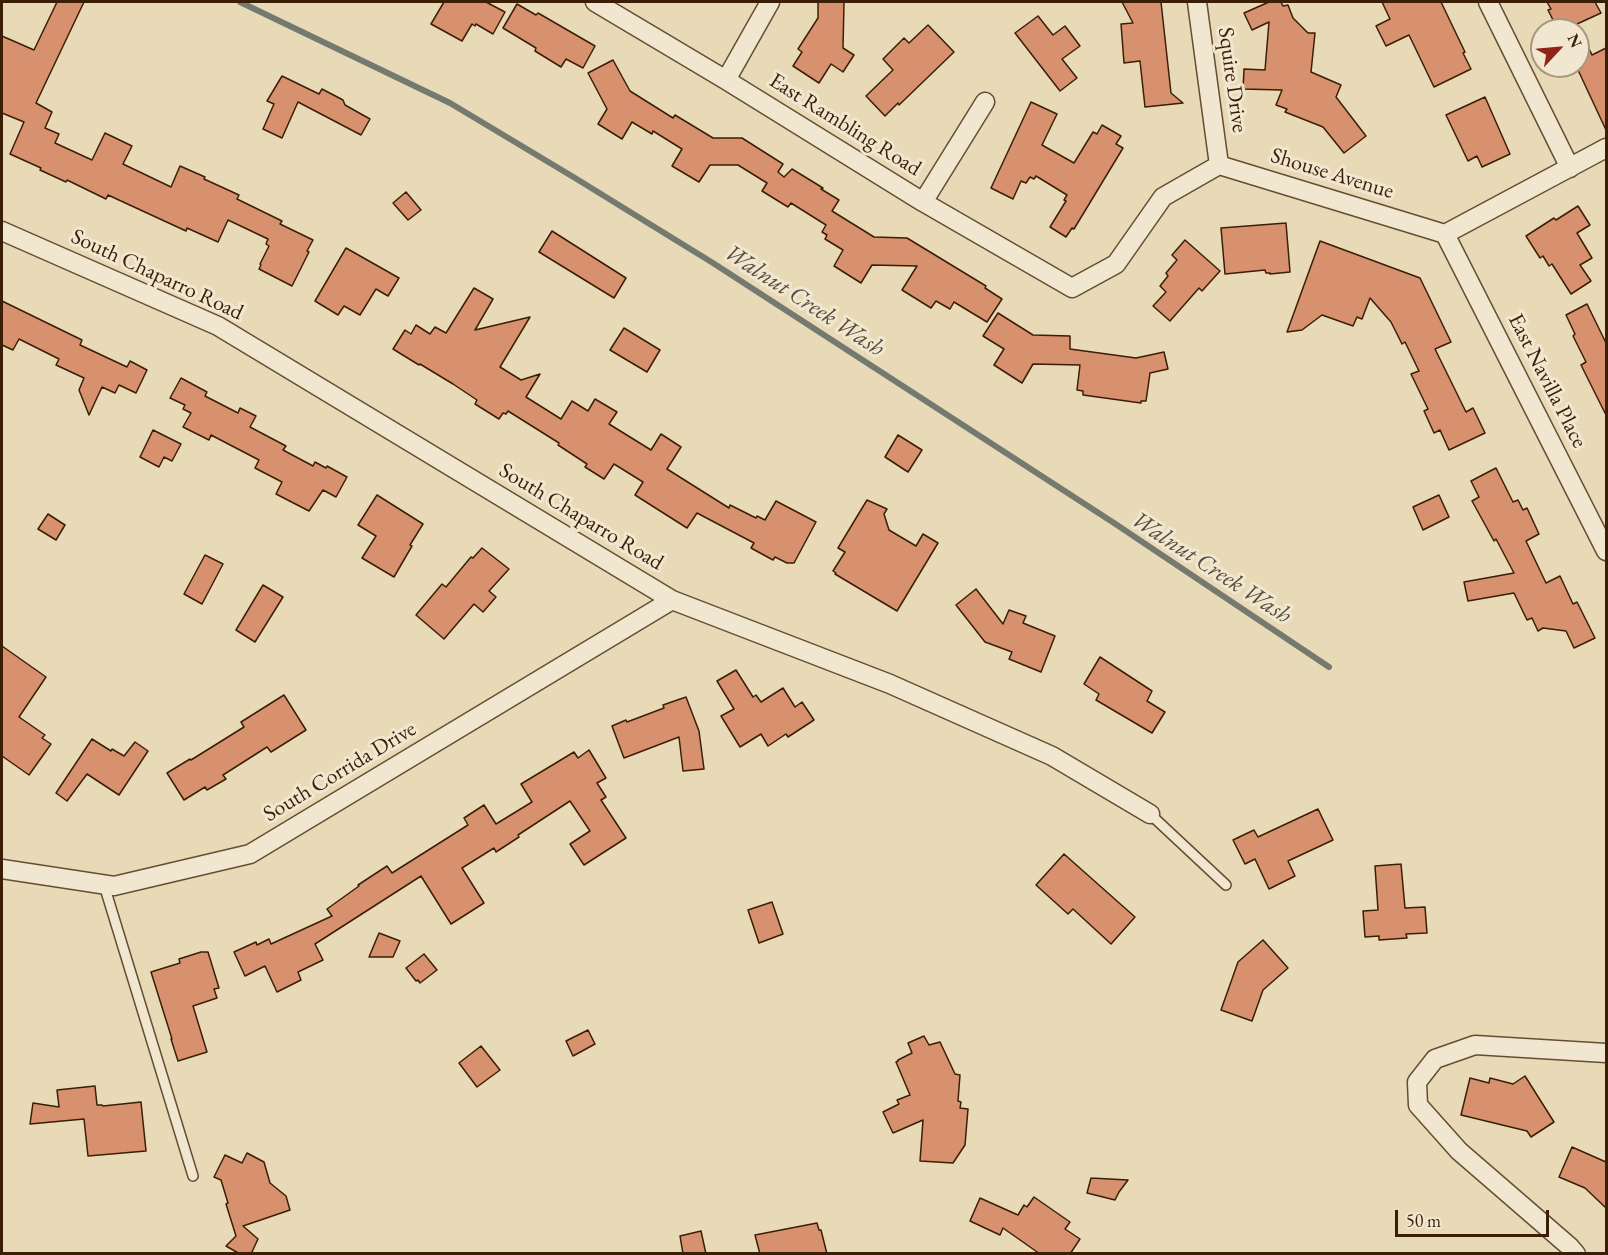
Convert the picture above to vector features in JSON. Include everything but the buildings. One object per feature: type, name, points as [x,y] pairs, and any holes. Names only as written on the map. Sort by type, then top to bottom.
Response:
[{"type":"street","name":"East Rambling Road","points":[[595,2],[923,202],[1072,288],[1116,264],[1163,197],[1219,165]]},
{"type":"street","points":[[726,80],[770,2]]},
{"type":"street","name":"Squire Drive","points":[[1197,2],[1219,165]]},
{"type":"street","points":[[1488,2],[1570,168]]},
{"type":"street","points":[[923,202],[985,102]]},
{"type":"street","points":[[1445,234],[1606,148]]},
{"type":"street","name":"Shouse Avenue","points":[[1219,165],[1445,234]]},
{"type":"street","name":"South Chaparro Road","points":[[2,231],[218,326],[672,600],[890,684],[1052,756],[1150,814]]},
{"type":"street","name":"East Navilla Place","points":[[1445,234],[1606,550]]},
{"type":"street","name":"South Corrida Drive","points":[[2,869],[114,886],[250,854],[672,600]]},
{"type":"street","points":[[1576,1254],[1459,1151],[1418,1105],[1417,1082],[1435,1059],[1475,1045],[1606,1053]]},
{"type":"lane","points":[[1150,814],[1226,885]]},
{"type":"lane","points":[[104,885],[193,1176]]},
{"type":"waterway","name":"Walnut Creek Wash","points":[[240,2],[450,103],[575,178],[713,263],[1114,523],[1329,667]]}]
